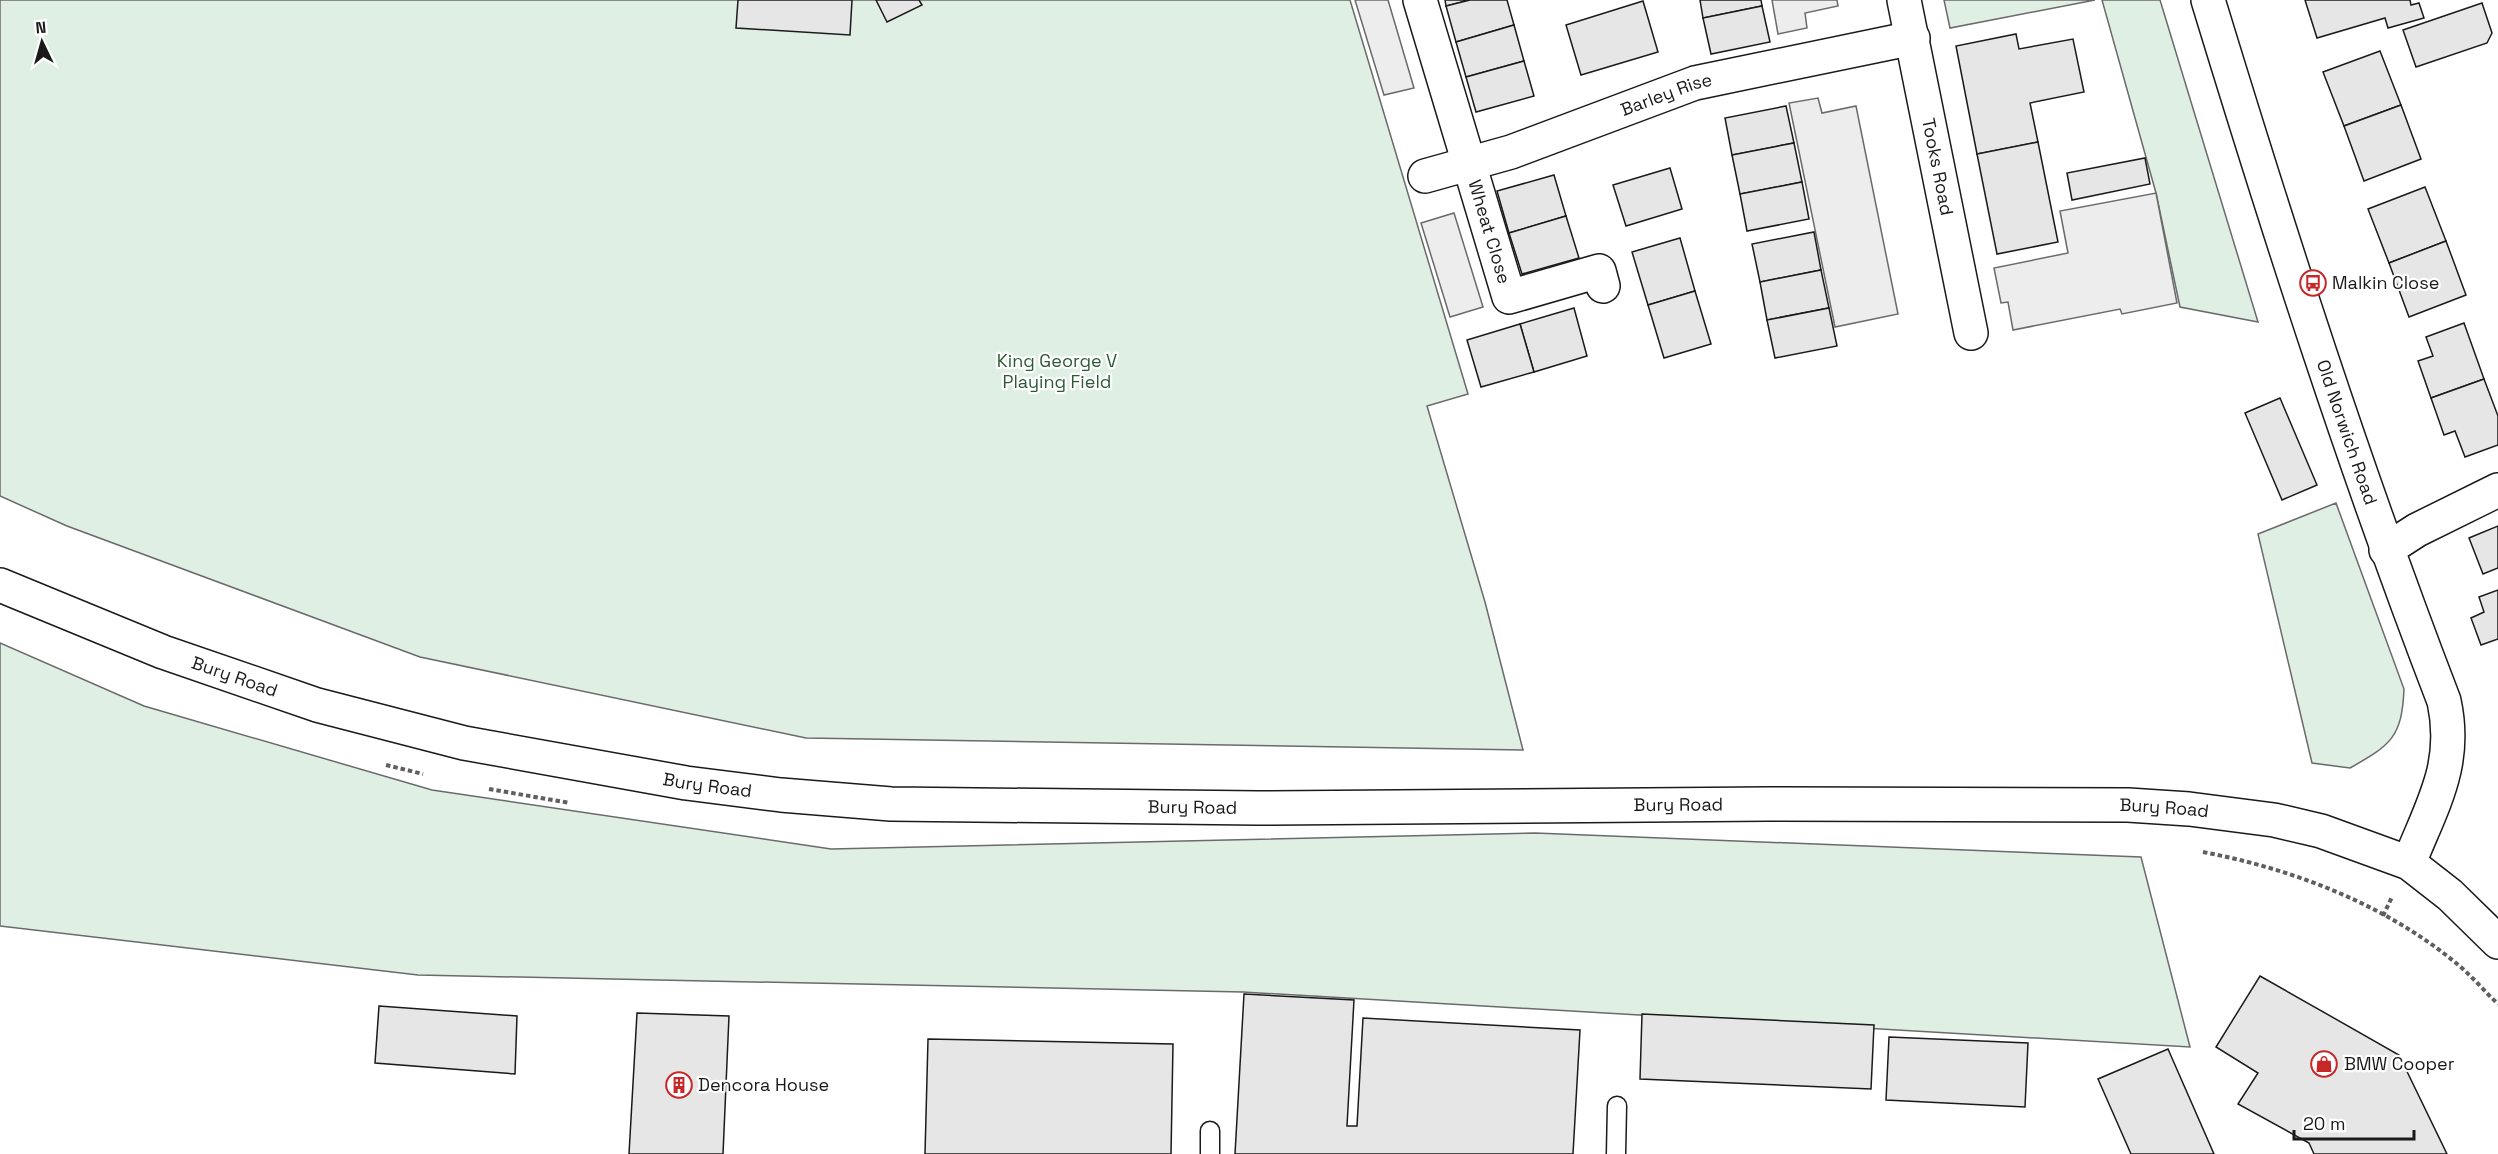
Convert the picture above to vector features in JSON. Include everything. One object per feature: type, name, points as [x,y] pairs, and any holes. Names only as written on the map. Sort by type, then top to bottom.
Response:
[{"type":"main road","points":[[1420,0],[1469,164]]},
{"type":"main road","name":"Tooks Road","points":[[1904,0],[1971,333]]},
{"type":"main road","name":"Old Norwich Road","points":[[2208,0],[2313,334],[2386,550],[2444,701],[2450,726],[2446,772],[2409,863]]},
{"type":"main road","name":"Barley Rise","points":[[1425,176],[1511,152],[1695,83],[1913,38]]},
{"type":"main road","name":"Wheat Close","points":[[1469,164],[1509,297],[1599,271],[1603,286]]},
{"type":"main road","points":[[2386,550],[2417,530],[2498,490]]},
{"type":"main road","name":"Bury Road","points":[[0,585],[163,652],[316,705],[486,747],[629,775],[782,795],[891,804],[1258,808],[1757,804],[2128,806],[2189,809],[2274,820],[2331,834],[2409,863],[2450,895],[2498,942]]},
{"type":"lane","points":[[1616,1154],[1617,1106]]},
{"type":"lane","points":[[1210,1131],[1210,1154]]},
{"type":"green space","name":"King George V Playing Field","points":[[0,0],[1350,0],[1468,394],[1427,406],[1485,602],[1523,750],[806,738],[420,657],[67,526],[0,496]]},
{"type":"green space","points":[[1944,0],[2095,0],[1950,28]]},
{"type":"green space","points":[[2102,0],[2160,0],[2258,322],[2180,307],[2156,193]]},
{"type":"green space","points":[[2336,503],[2404,689],[2400,718],[2392,738],[2385,746],[2350,768],[2312,763],[2258,534]]},
{"type":"green space","points":[[0,643],[144,706],[432,790],[831,849],[1535,833],[2141,857],[2190,1047],[1243,992],[418,975],[0,926]]},
{"type":"shaded area","points":[[1355,0],[1388,0],[1414,88],[1384,95]]},
{"type":"shaded area","points":[[1772,0],[1837,0],[1838,6],[1805,13],[1807,28],[1778,34]]},
{"type":"shaded area","points":[[1818,98],[1822,113],[1856,106],[1898,314],[1835,327],[1789,103]]},
{"type":"shaded area","points":[[2156,193],[2177,303],[2122,314],[2120,309],[2013,330],[2008,302],[2001,303],[1994,268],[2068,253],[2060,211]]},
{"type":"shaded area","points":[[1454,213],[1483,307],[1450,317],[1421,223]]},
{"type":"building","points":[[738,0],[852,0],[850,35],[736,28]]},
{"type":"building","points":[[876,0],[919,0],[922,5],[887,22]]},
{"type":"building","points":[[1445,0],[1470,0],[1446,6]]},
{"type":"building","points":[[1470,0],[1507,0],[1514,25],[1456,42],[1446,6]]},
{"type":"building","points":[[1700,0],[1761,0],[1762,6],[1703,18]]},
{"type":"building","points":[[2305,0],[2410,0],[2411,5],[2419,3],[2424,18],[2388,28],[2385,18],[2317,38]]},
{"type":"building","points":[[1643,1],[1658,52],[1581,75],[1566,25]]},
{"type":"building","points":[[2482,3],[2492,33],[2487,43],[2416,67],[2403,30]]},
{"type":"building","points":[[1762,6],[1770,42],[1711,54],[1703,18]]},
{"type":"building","points":[[1514,25],[1524,61],[1466,77],[1456,42]]},
{"type":"building","points":[[2016,34],[2019,49],[2073,39],[2084,92],[2030,103],[2038,142],[1977,154],[1956,46]]},
{"type":"building","points":[[2380,51],[2401,105],[2344,126],[2323,72]]},
{"type":"building","points":[[1524,61],[1534,96],[1476,112],[1466,77]]},
{"type":"building","points":[[2401,105],[2421,159],[2364,181],[2344,126]]},
{"type":"building","points":[[1786,106],[1794,143],[1732,155],[1725,118]]},
{"type":"building","points":[[2038,142],[2058,242],[1997,254],[1977,154]]},
{"type":"building","points":[[1794,143],[1802,182],[1740,194],[1732,155]]},
{"type":"building","points":[[2145,158],[2150,184],[2072,200],[2067,173]]},
{"type":"building","points":[[1670,168],[1682,209],[1626,226],[1613,185]]},
{"type":"building","points":[[1554,175],[1566,216],[1509,233],[1497,191]]},
{"type":"building","points":[[1802,182],[1809,219],[1747,231],[1740,194]]},
{"type":"building","points":[[2425,187],[2446,241],[2389,263],[2368,209]]},
{"type":"building","points":[[1566,216],[1579,258],[1522,274],[1509,233]]},
{"type":"building","points":[[1814,232],[1821,270],[1760,282],[1752,244]]},
{"type":"building","points":[[1680,238],[1695,291],[1648,305],[1632,252]]},
{"type":"building","points":[[2446,241],[2466,295],[2409,317],[2389,263]]},
{"type":"building","points":[[1821,270],[1829,308],[1767,320],[1760,282]]},
{"type":"building","points":[[1695,291],[1711,344],[1664,358],[1648,305]]},
{"type":"building","points":[[1574,308],[1587,356],[1534,372],[1520,324]]},
{"type":"building","points":[[1829,308],[1837,346],[1775,358],[1767,320]]},
{"type":"building","points":[[2464,323],[2484,379],[2431,398],[2418,361],[2433,356],[2426,337]]},
{"type":"building","points":[[1520,324],[1534,372],[1481,387],[1467,340]]},
{"type":"building","points":[[2484,379],[2498,416],[2498,445],[2465,457],[2455,431],[2444,435],[2431,398]]},
{"type":"building","points":[[2280,398],[2317,485],[2282,500],[2245,413]]},
{"type":"building","points":[[2498,526],[2498,568],[2483,574],[2469,538]]},
{"type":"building","points":[[2498,590],[2498,639],[2481,645],[2471,618],[2484,612],[2479,597]]},
{"type":"building","name":"BMW Cooper","points":[[2260,976],[2399,1055],[2447,1154],[2314,1154],[2309,1143],[2238,1104],[2258,1073],[2216,1047]]},
{"type":"building","points":[[1244,994],[1354,1000],[1347,1126],[1357,1126],[1363,1018],[1580,1030],[1573,1154],[1235,1154]]},
{"type":"building","points":[[379,1006],[517,1016],[515,1074],[375,1063]]},
{"type":"building","name":"Dencora House","points":[[637,1013],[729,1016],[723,1154],[629,1154]]},
{"type":"building","points":[[1642,1014],[1874,1025],[1871,1089],[1640,1079]]},
{"type":"building","points":[[1889,1037],[2028,1043],[2025,1107],[1886,1100]]},
{"type":"building","points":[[928,1039],[1173,1044],[1171,1154],[925,1154]]},
{"type":"building","points":[[2168,1049],[2214,1154],[2131,1154],[2098,1079]]},
{"type":"place","name":"Malkin Close","points":[[2313,283]]},
{"type":"place","name":"BMW Cooper","points":[[2324,1064]]},
{"type":"place","name":"Dencora House","points":[[679,1085]]}]
